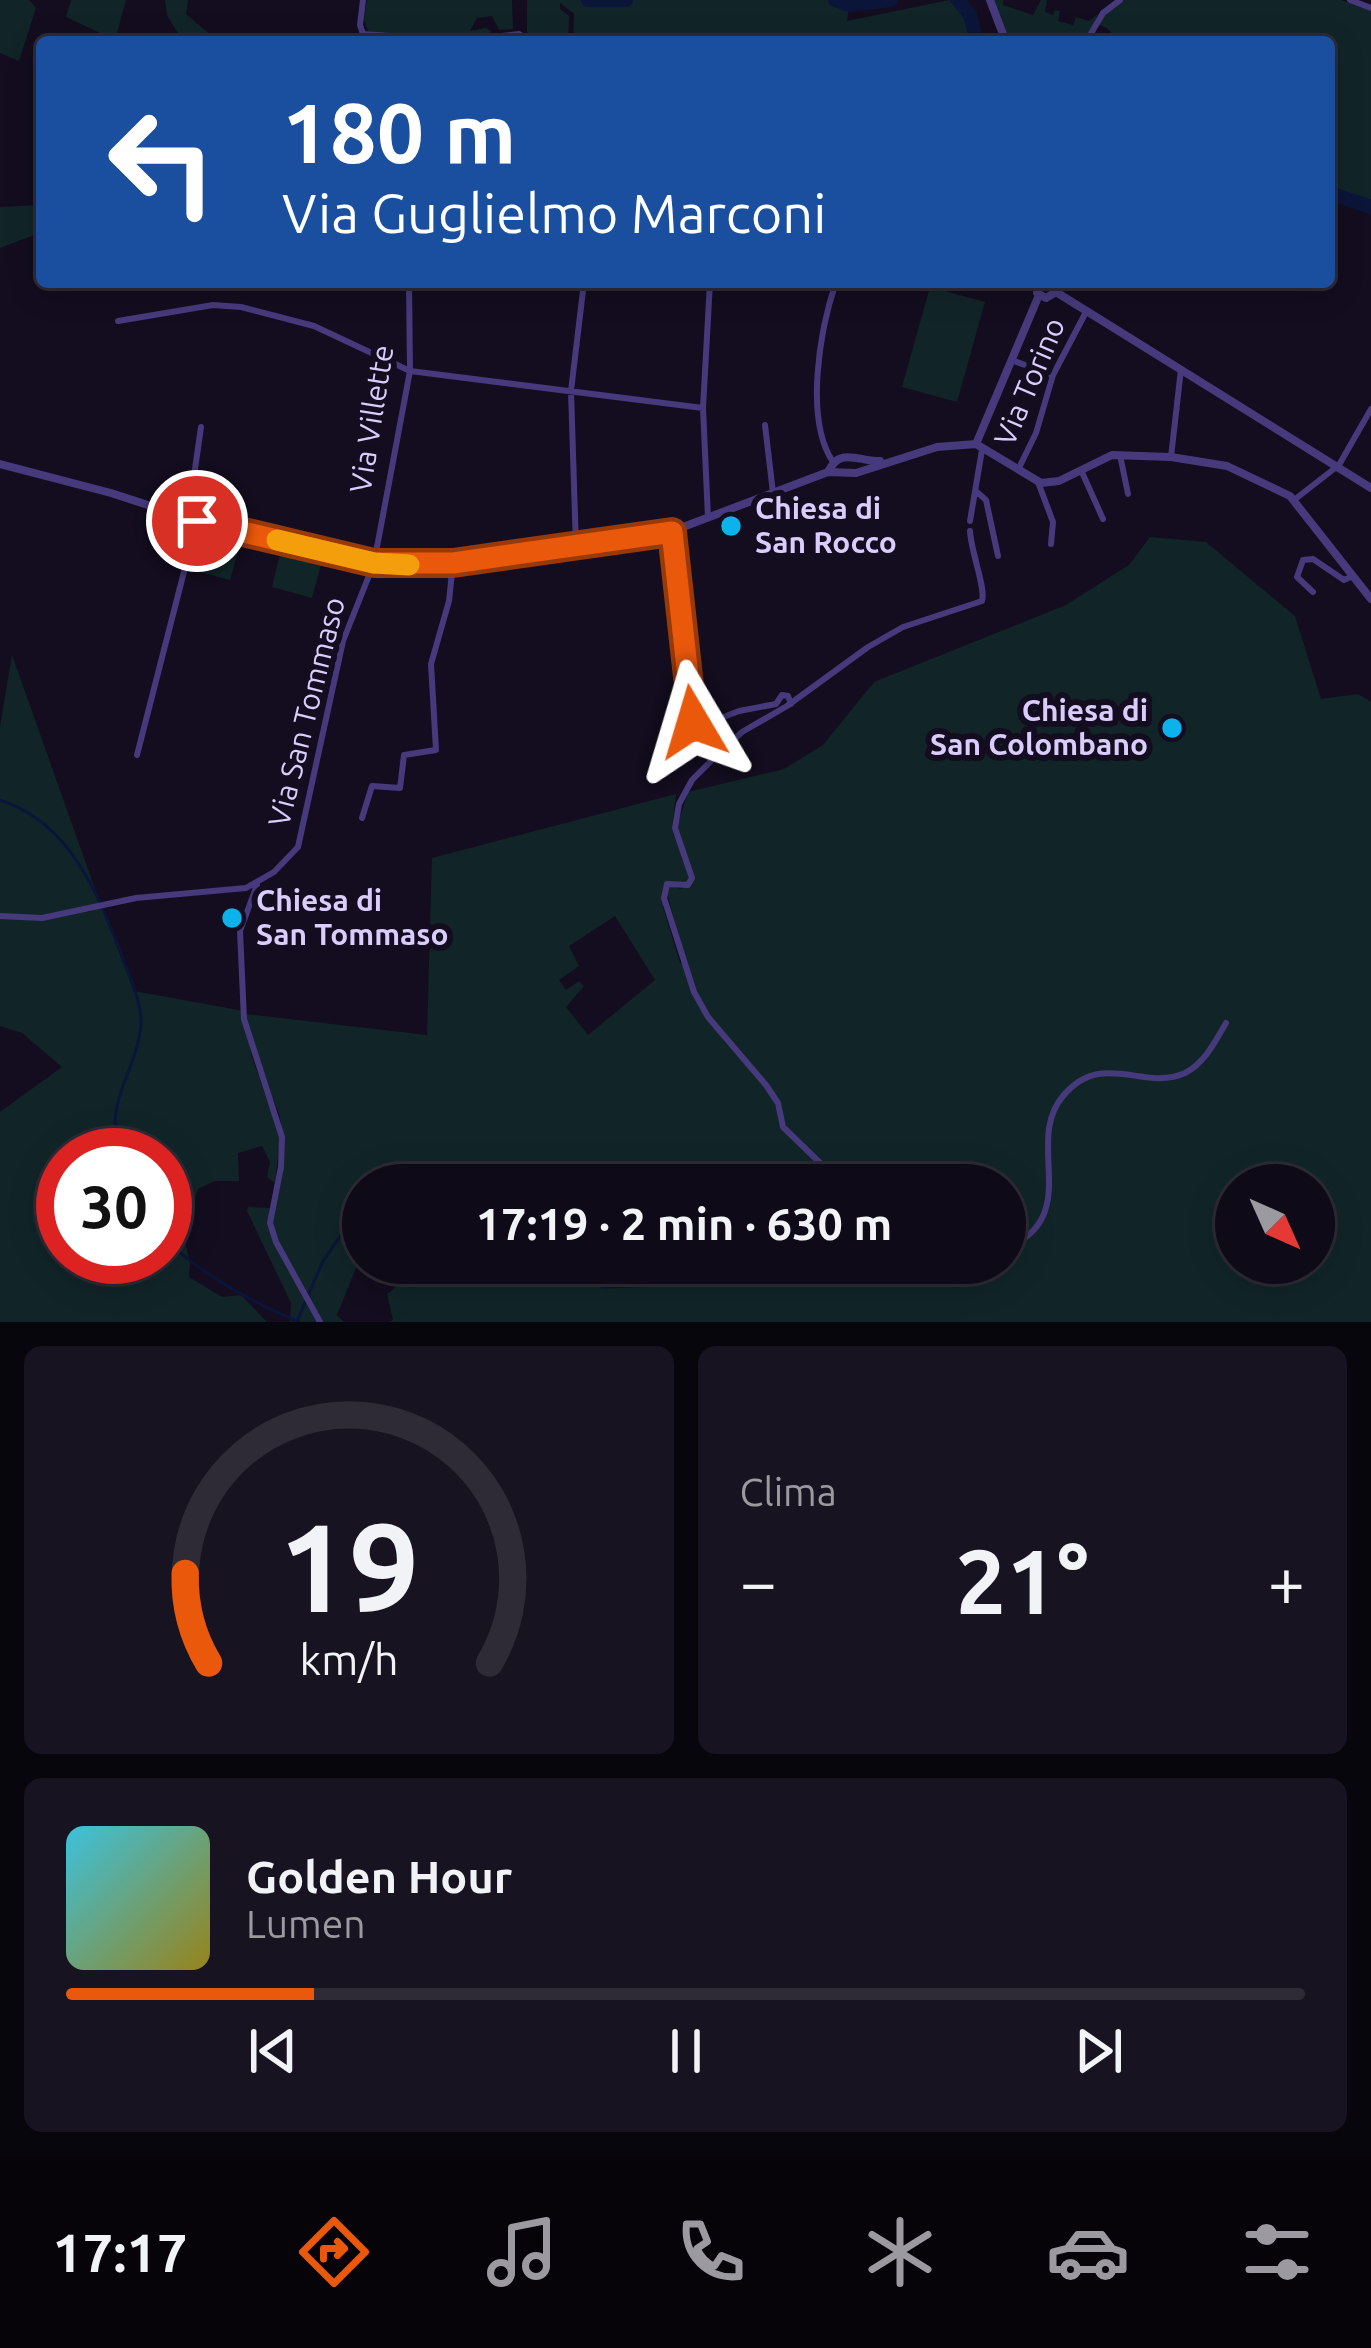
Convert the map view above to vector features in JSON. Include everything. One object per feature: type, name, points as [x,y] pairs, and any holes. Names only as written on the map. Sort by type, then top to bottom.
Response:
[{"type":"street","points":[[363,0],[360,25],[364,34],[392,36]]},
{"type":"street","points":[[990,0],[1004,36]]},
{"type":"street","points":[[1090,36],[1103,13],[1120,0]]},
{"type":"street","points":[[1350,0],[1371,8]]},
{"type":"street","name":"Via Villette","points":[[374,563],[410,371],[410,288]]},
{"type":"street","points":[[576,547],[571,391],[583,288]]},
{"type":"street","points":[[708,519],[703,408],[710,288]]},
{"type":"street","points":[[830,467],[823,447],[817,354],[834,288]]},
{"type":"street","points":[[970,520],[988,416],[1038,288],[1054,290],[1371,488]]},
{"type":"street","points":[[118,321],[213,304],[241,308],[314,326],[410,371],[703,408]]},
{"type":"street","name":"Via Torino","points":[[1018,470],[1036,433],[1053,375],[1086,312]]},
{"type":"street","points":[[1011,360],[1053,375]]},
{"type":"street","points":[[1171,457],[1181,369]]},
{"type":"street","points":[[1294,500],[1339,465],[1371,409]]},
{"type":"street","points":[[765,425],[772,493]]},
{"type":"street","points":[[137,755],[192,519],[201,427]]},
{"type":"street","points":[[830,467],[856,472],[937,447],[980,447],[1038,482],[1059,481],[1099,459],[1120,455],[1227,466],[1294,500],[1371,599]]},
{"type":"street","points":[[0,464],[192,519],[374,563],[453,563],[672,532],[856,455],[887,461]]},
{"type":"street","points":[[1120,455],[1128,494]]},
{"type":"street","points":[[1081,470],[1103,519]]},
{"type":"street","points":[[1038,482],[1053,522],[1051,544]]},
{"type":"street","points":[[977,492],[986,500],[998,556]]},
{"type":"street","points":[[822,1164],[783,1127],[778,1103],[766,1084],[708,1017],[694,992],[664,898],[667,884],[680,888],[692,878],[675,828],[679,804],[692,781],[742,732],[790,704],[868,647],[903,627],[982,602],[985,591],[974,566],[970,531]]},
{"type":"street","points":[[672,532],[693,722],[698,727],[739,711],[776,704],[782,695],[788,696],[790,704]]},
{"type":"street","points":[[1313,592],[1297,577],[1303,560],[1313,559],[1344,580],[1353,576]]},
{"type":"street","name":"Via San Tommaso","points":[[260,882],[298,847],[343,641],[374,563]]},
{"type":"street","points":[[362,818],[372,786],[400,788],[404,755],[436,750],[431,664],[449,601],[453,563]]},
{"type":"street","points":[[0,916],[60,916],[136,898],[246,888],[260,882]]},
{"type":"street","points":[[260,882],[240,931],[244,1019],[282,1137],[270,1222],[320,1322]]},
{"type":"street","points":[[1026,1238],[1042,1222],[1050,1191],[1050,1119],[1072,1086],[1109,1071],[1184,1074],[1201,1060],[1226,1022]]},
{"type":"green space","points":[[0,0],[29,0],[36,8],[19,61],[0,53]]},
{"type":"green space","points":[[71,0],[126,0],[116,36],[66,17]]},
{"type":"green space","points":[[165,0],[188,0],[186,14],[212,36],[179,36],[167,15]]},
{"type":"green space","points":[[367,0],[512,0],[513,29],[499,30],[492,16],[477,18],[470,31],[486,28],[492,32],[478,36],[407,36],[368,31],[364,19]]},
{"type":"green space","points":[[527,0],[830,0],[849,7],[847,21],[949,0],[963,9],[972,36],[573,36],[574,14],[560,3],[569,16],[568,36],[527,32]]},
{"type":"green space","points":[[992,0],[1003,0],[1003,5],[1033,15],[1041,0],[1047,0],[1045,12],[1060,11],[1058,21],[1073,25],[1076,17],[1089,21],[1098,14],[1088,36],[1006,36]]},
{"type":"green space","points":[[1124,0],[1341,0],[1371,11],[1371,202],[1335,193],[1335,36],[1114,36],[1099,25],[1104,14]]},
{"type":"green space","points":[[36,205],[36,234],[0,248],[0,207]]},
{"type":"green space","points":[[930,288],[985,302],[957,402],[902,387]]},
{"type":"green space","points":[[197,525],[242,537],[230,580],[193,570],[198,552],[190,549]]},
{"type":"green space","points":[[1150,537],[1206,542],[1295,616],[1321,699],[1358,694],[1371,702],[1371,1322],[389,1322],[393,1320],[387,1294],[400,1284],[1026,1284],[1026,1164],[342,1164],[342,1284],[350,1284],[337,1315],[344,1322],[290,1322],[291,1303],[248,1207],[270,1208],[275,1183],[280,1190],[283,1137],[279,1113],[254,1057],[246,1014],[427,1035],[432,858],[676,794],[672,827],[691,878],[688,884],[664,888],[663,907],[680,963],[685,962],[666,889],[689,886],[693,879],[677,827],[688,792],[784,769],[823,745],[874,682],[1066,605],[1129,565]],"holes":[[[615,916],[655,980],[588,1035],[566,1007],[584,986],[579,981],[566,990],[559,980],[579,966],[569,946]]]},
{"type":"green space","points":[[282,546],[323,557],[312,598],[272,587]]},
{"type":"green space","points":[[12,655],[100,903],[88,906],[87,913],[101,905],[134,991],[244,1011],[252,1057],[280,1137],[275,1183],[267,1177],[270,1162],[262,1146],[238,1153],[239,1181],[215,1181],[198,1189],[192,1207],[192,1128],[36,1128],[36,1284],[192,1284],[192,1279],[222,1297],[241,1295],[267,1322],[0,1322],[0,1112],[62,1067],[22,1033],[0,1026],[0,727]]},
{"type":"waterway","points":[[588,0],[626,0]]},
{"type":"waterway","points":[[835,0],[849,5],[891,0]]},
{"type":"waterway","points":[[958,0],[970,15],[975,36]]},
{"type":"waterway","points":[[1335,195],[1371,207]]},
{"type":"waterway","points":[[0,800],[25,811],[65,844],[105,913],[136,993],[141,1024],[117,1106],[116,1128]]},
{"type":"waterway","points":[[297,1321],[323,1261],[342,1233]]},
{"type":"waterway","points":[[192,1262],[229,1287],[299,1322]]},
{"type":"waterway","points":[[598,1284],[696,1284]]},
{"type":"slow traffic","points":[[277,540],[374,563],[409,565]]},
{"type":"place","name":"Chiesa di San Rocco","points":[[731,526]]},
{"type":"place","name":"Chiesa di San Colombano","points":[[1172,728]]},
{"type":"place","name":"Chiesa di San Tommaso","points":[[232,918]]},
{"type":"route","points":[[197,521],[374,563],[402,565],[453,563],[672,532],[693,722]]}]
